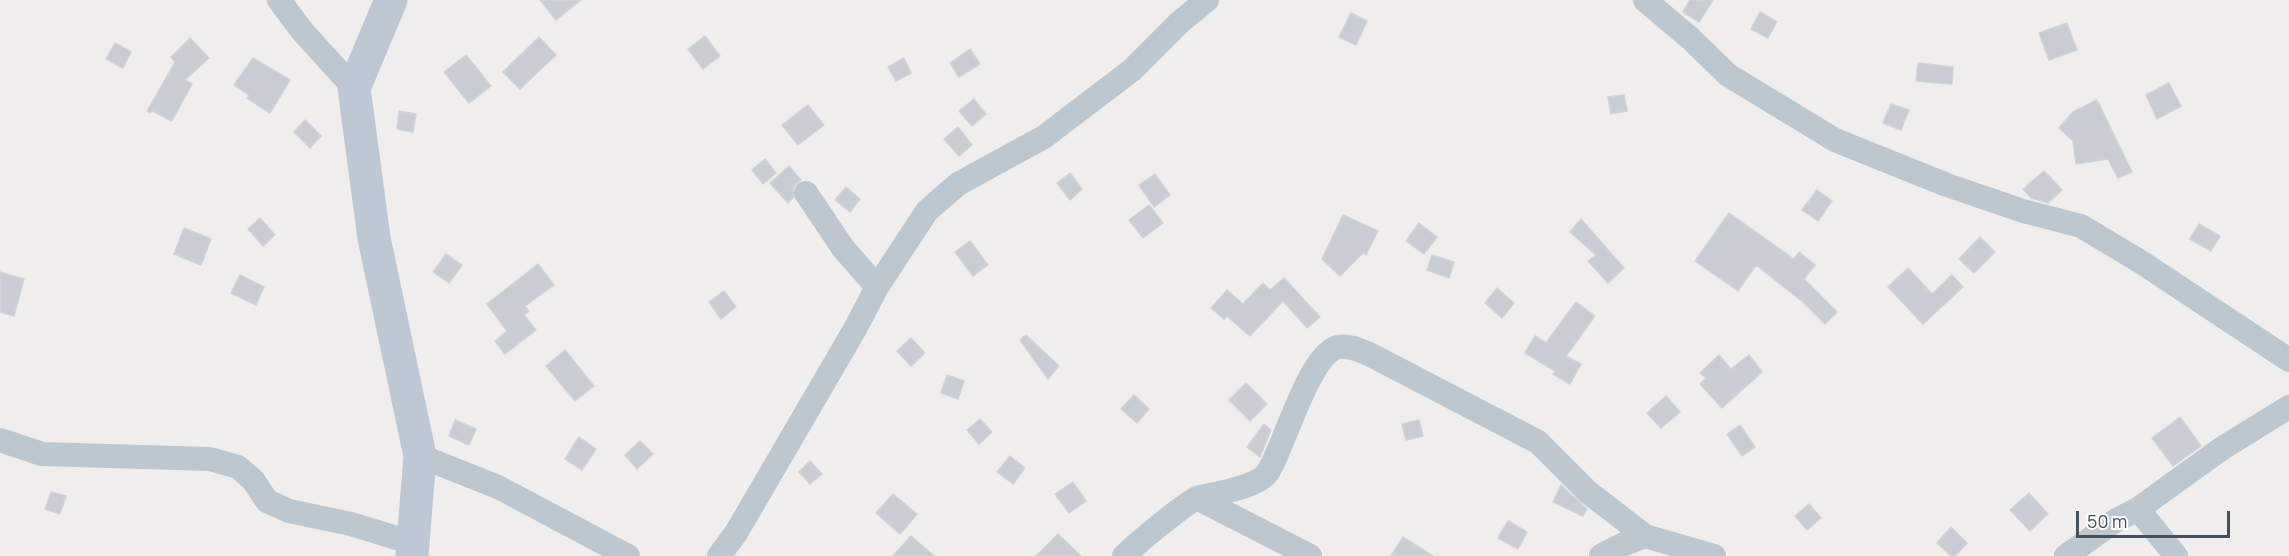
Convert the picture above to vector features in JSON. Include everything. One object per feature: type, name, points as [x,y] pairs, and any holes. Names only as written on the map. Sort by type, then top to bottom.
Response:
[{"type":"street","points":[[279,0],[303,32],[354,88]]},
{"type":"street","points":[[0,440],[42,454],[210,459],[238,467],[253,480],[267,501],[289,511],[351,524],[413,549],[420,456],[374,238],[354,88],[391,0]]},
{"type":"street","points":[[719,556],[736,533],[877,287],[927,211],[958,184],[1044,137],[1132,70],[1180,22],[1207,0]]},
{"type":"street","points":[[1645,0],[1691,39],[1728,75],[1835,140],[2023,211],[2081,226],[2141,262],[2289,360]]},
{"type":"street","points":[[806,193],[843,248],[877,287]]},
{"type":"street","points":[[1124,556],[1137,543],[1197,498],[1235,491],[1267,474],[1296,408],[1322,357],[1336,347],[1347,346],[1369,354],[1538,442],[1588,492],[1645,536],[1714,556]]},
{"type":"street","points":[[2066,556],[2115,521],[2138,509],[2221,448],[2289,406]]},
{"type":"street","points":[[420,456],[498,487],[628,556]]},
{"type":"street","points":[[1197,498],[1310,556]]},
{"type":"street","points":[[2138,509],[2176,556]]},
{"type":"street","points":[[1601,556],[1645,536]]},
{"type":"building","points":[[540,0],[581,0],[556,20]]},
{"type":"building","points":[[1690,0],[1713,0],[1699,22],[1683,12]]},
{"type":"building","points":[[1760,12],[1777,22],[1768,38],[1751,29]]},
{"type":"building","points":[[1351,13],[1367,21],[1356,45],[1339,37]]},
{"type":"building","points":[[2067,23],[2077,50],[2049,60],[2039,33]]},
{"type":"building","points":[[705,36],[720,56],[703,69],[688,49]]},
{"type":"building","points":[[539,37],[556,55],[520,89],[503,72]]},
{"type":"building","points":[[190,38],[209,58],[185,80],[192,84],[172,121],[152,111],[150,113],[147,111],[175,62],[171,57]]},
{"type":"building","points":[[115,43],[131,52],[123,68],[106,59]]},
{"type":"building","points":[[970,49],[980,64],[959,77],[950,63]]},
{"type":"building","points":[[466,55],[491,86],[469,103],[444,72]]},
{"type":"building","points":[[253,58],[290,80],[270,113],[247,98],[249,95],[234,85]]},
{"type":"building","points":[[904,58],[911,73],[896,81],[888,67]]},
{"type":"building","points":[[1918,63],[1953,67],[1952,84],[1916,81]]},
{"type":"building","points":[[2169,83],[2181,106],[2157,119],[2146,95]]},
{"type":"building","points":[[1624,95],[1627,111],[1611,114],[1608,97]]},
{"type":"building","points":[[974,99],[986,114],[972,126],[959,111]]},
{"type":"building","points":[[2097,100],[2132,172],[2118,178],[2108,159],[2076,164],[2073,141],[2059,128],[2073,112]]},
{"type":"building","points":[[1891,104],[1909,110],[1901,130],[1883,123]]},
{"type":"building","points":[[808,105],[824,125],[798,145],[782,125]]},
{"type":"building","points":[[399,111],[416,114],[413,132],[397,129]]},
{"type":"building","points":[[305,120],[321,136],[310,148],[294,132]]},
{"type":"building","points":[[958,127],[972,145],[959,156],[944,139]]},
{"type":"building","points":[[765,159],[776,173],[763,184],[752,170]]},
{"type":"building","points":[[789,166],[801,180],[794,186],[793,198],[788,203],[770,183]]},
{"type":"building","points":[[2044,171],[2062,190],[2048,203],[2031,198],[2023,189]]},
{"type":"building","points":[[1070,173],[1082,189],[1070,200],[1057,183]]},
{"type":"building","points":[[1155,174],[1170,195],[1154,207],[1139,185]]},
{"type":"building","points":[[846,187],[860,199],[850,212],[835,200]]},
{"type":"building","points":[[1817,190],[1832,201],[1818,221],[1802,210]]},
{"type":"building","points":[[1149,205],[1163,223],[1143,238],[1129,220]]},
{"type":"building","points":[[1729,213],[1794,259],[1799,252],[1815,265],[1804,279],[1837,312],[1825,324],[1803,302],[1756,265],[1738,291],[1695,261]]},
{"type":"building","points":[[1343,215],[1378,231],[1366,255],[1363,253],[1340,276],[1322,259]]},
{"type":"building","points":[[260,218],[275,235],[263,246],[248,229]]},
{"type":"building","points":[[1581,219],[1624,268],[1608,283],[1588,261],[1596,255],[1570,232]]},
{"type":"building","points":[[1419,223],[1437,237],[1424,254],[1406,241]]},
{"type":"building","points":[[2199,224],[2220,236],[2211,251],[2190,239]]},
{"type":"building","points":[[184,228],[211,239],[201,265],[174,254]]},
{"type":"building","points":[[1980,237],[1995,252],[1974,273],[1959,259]]},
{"type":"building","points":[[970,241],[988,265],[973,276],[955,252]]},
{"type":"building","points":[[446,254],[462,265],[449,283],[433,272]]},
{"type":"building","points":[[1432,255],[1454,262],[1449,278],[1427,270]]},
{"type":"building","points":[[538,264],[554,285],[525,306],[529,311],[524,315],[536,330],[505,354],[495,341],[507,331],[487,304]]},
{"type":"building","points":[[1908,268],[1932,294],[1952,275],[1963,287],[1923,324],[1888,287]]},
{"type":"building","points":[[0,272],[24,279],[14,316],[0,312]]},
{"type":"building","points":[[240,275],[264,287],[256,305],[231,293]]},
{"type":"building","points":[[1284,278],[1320,317],[1307,328],[1283,301],[1250,336],[1227,316],[1224,319],[1211,308],[1227,290],[1243,304],[1263,283],[1270,290]]},
{"type":"building","points":[[1497,288],[1514,303],[1502,318],[1485,303]]},
{"type":"building","points":[[724,291],[736,307],[721,319],[709,302]]},
{"type":"building","points":[[1576,302],[1595,316],[1566,356],[1581,364],[1570,384],[1553,374],[1555,371],[1525,353],[1535,336],[1546,343]]},
{"type":"building","points":[[1026,335],[1059,366],[1048,379],[1020,340]]},
{"type":"building","points":[[911,338],[925,353],[911,366],[897,351]]},
{"type":"building","points":[[565,350],[594,386],[575,401],[546,366]]},
{"type":"building","points":[[1719,355],[1731,369],[1749,355],[1762,372],[1722,408],[1700,384],[1706,378],[1700,373]]},
{"type":"building","points":[[947,375],[964,381],[958,399],[941,393]]},
{"type":"building","points":[[1246,383],[1267,404],[1250,421],[1229,400]]},
{"type":"building","points":[[1134,395],[1149,409],[1137,423],[1121,409]]},
{"type":"building","points":[[1666,396],[1680,412],[1661,428],[1647,413]]},
{"type":"building","points":[[2180,417],[2201,446],[2173,466],[2152,438]]},
{"type":"building","points":[[980,419],[992,432],[979,444],[967,430]]},
{"type":"building","points":[[455,420],[476,429],[469,445],[449,436]]},
{"type":"building","points":[[1419,420],[1423,436],[1406,440],[1402,424]]},
{"type":"building","points":[[1264,424],[1271,430],[1260,457],[1247,447]]},
{"type":"building","points":[[1740,425],[1755,447],[1742,456],[1727,434]]},
{"type":"building","points":[[579,437],[596,449],[582,470],[565,459]]},
{"type":"building","points":[[640,441],[653,454],[637,469],[625,455]]},
{"type":"building","points":[[1010,456],[1025,468],[1013,484],[997,472]]},
{"type":"building","points":[[810,461],[822,474],[810,484],[799,472]]},
{"type":"building","points":[[1073,482],[1086,501],[1069,513],[1055,494]]},
{"type":"building","points":[[1561,485],[1587,509],[1583,516],[1553,502]]},
{"type":"building","points":[[51,492],[66,496],[60,514],[45,509]]},
{"type":"building","points":[[2029,493],[2048,514],[2030,531],[2010,510]]},
{"type":"building","points":[[893,494],[917,514],[900,534],[876,513]]},
{"type":"building","points":[[1809,504],[1821,518],[1807,530],[1795,516]]},
{"type":"building","points":[[1508,521],[1527,532],[1518,549],[1498,538]]},
{"type":"building","points":[[1951,527],[1967,543],[1955,556],[1951,556],[1937,543]]},
{"type":"building","points":[[1058,534],[1081,556],[1036,556]]},
{"type":"building","points":[[911,536],[934,556],[893,556]]},
{"type":"building","points":[[1403,537],[1433,556],[1391,556]]}]
